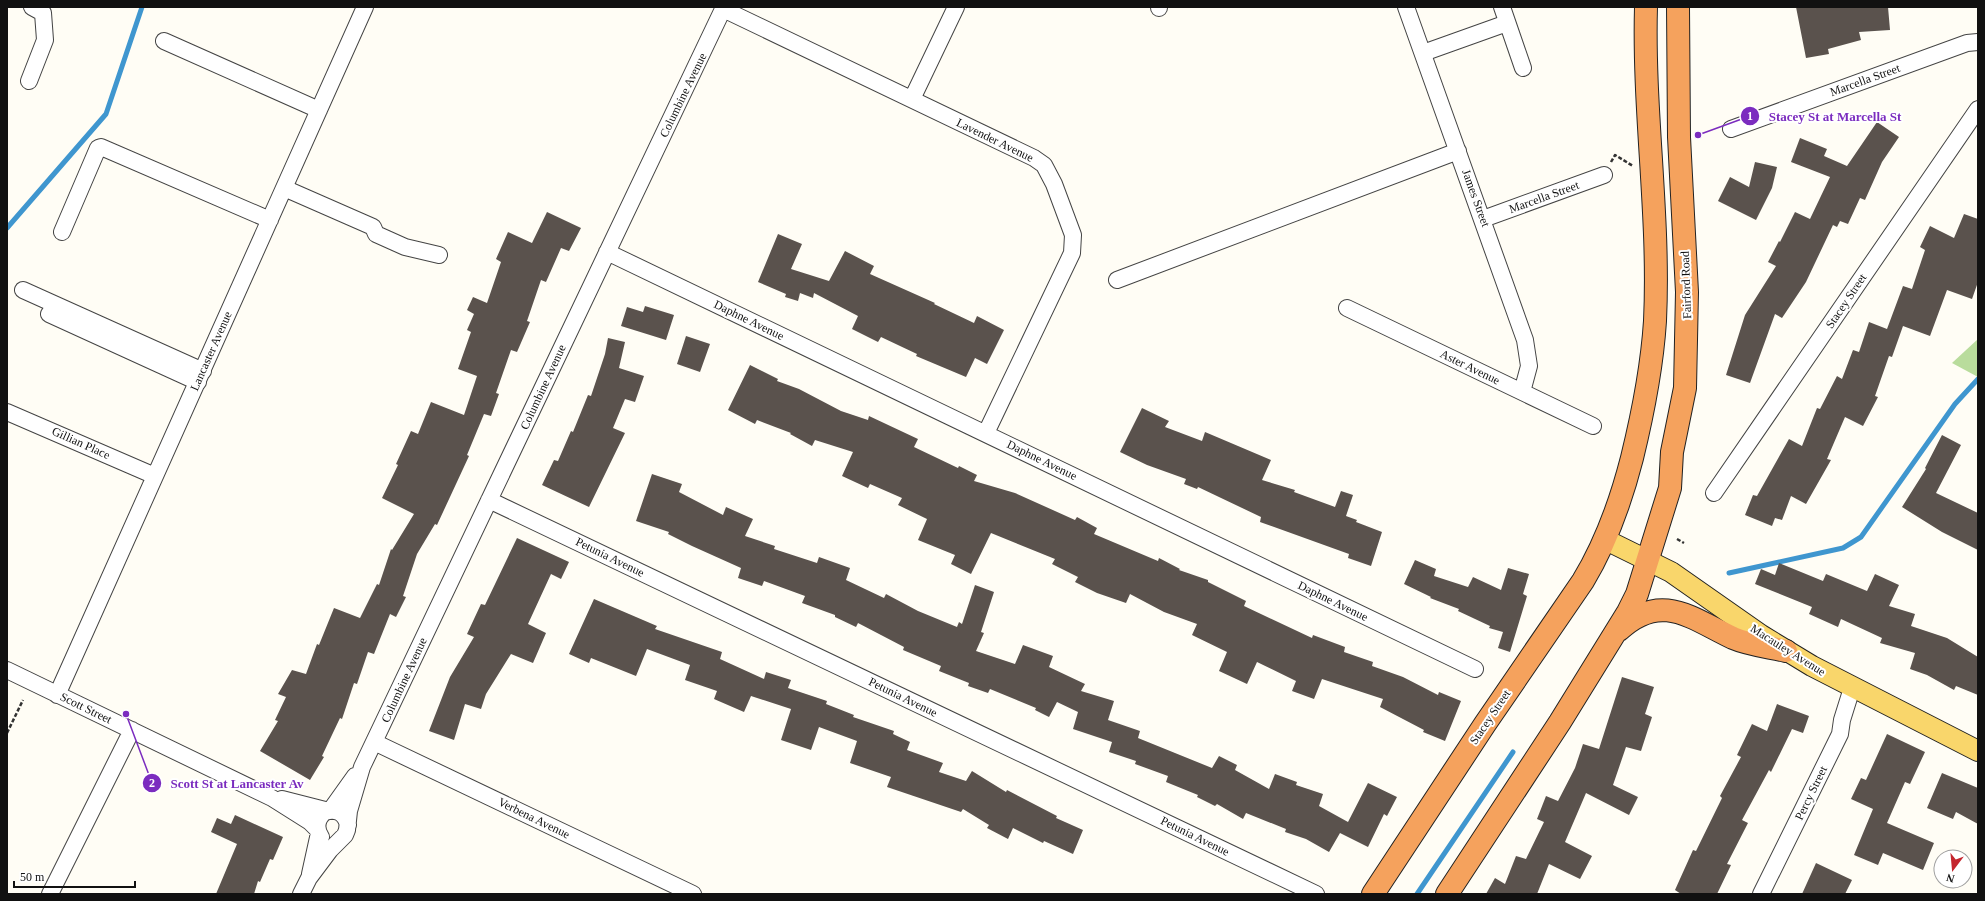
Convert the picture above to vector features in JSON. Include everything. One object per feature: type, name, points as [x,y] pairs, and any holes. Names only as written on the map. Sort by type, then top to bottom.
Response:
[{"type":"highway","points":[[1604,539],[1617,511],[1632,457],[1648,389],[1653,346],[1655,271],[1644,52],[1646,7]]},
{"type":"highway","name":"Fairford Road","points":[[1648,559],[1658,532],[1670,488],[1672,452],[1685,381],[1687,292],[1679,137],[1678,7]]},
{"type":"highway","name":"Stacey Street","points":[[1373,894],[1485,724],[1583,581],[1593,564],[1604,539]]},
{"type":"highway","points":[[1447,894],[1618,631],[1637,594],[1648,559]]},
{"type":"highway","points":[[1618,631],[1638,616],[1659,609],[1669,610],[1689,615],[1734,638],[1786,651]]},
{"type":"main road","name":"Macauley Avenue","points":[[1604,539],[1648,559],[1671,572],[1786,651],[1852,688],[1978,751]]},
{"type":"street","points":[[29,81],[44,40],[43,13],[32,7]]},
{"type":"street","name":"Lancaster Avenue","points":[[58,695],[365,7]]},
{"type":"street","points":[[912,99],[956,7]]},
{"type":"street","name":"James Street","points":[[1406,7],[1483,219],[1529,357],[1528,375],[1522,392]]},
{"type":"street","points":[[1502,7],[1523,68]]},
{"type":"street","name":"Lavender Avenue","points":[[724,8],[1034,158],[1044,165],[1054,184],[1073,235],[1072,248],[1069,261],[986,433]]},
{"type":"street","name":"Columbine Avenue","points":[[344,831],[351,801],[362,767],[724,8]]},
{"type":"street","points":[[1423,53],[1507,23]]},
{"type":"street","points":[[164,41],[319,110]]},
{"type":"street","name":"Marcella Street","points":[[1731,129],[1967,43],[1978,42]]},
{"type":"street","name":"Stacey Street","points":[[1714,493],[1978,109]]},
{"type":"street","points":[[62,232],[88,169],[98,148],[102,147],[270,220]]},
{"type":"street","points":[[1117,280],[1458,151]]},
{"type":"street","name":"Marcella Street","points":[[1483,219],[1604,175]]},
{"type":"street","points":[[284,188],[373,227],[376,234],[405,247],[439,256]]},
{"type":"street","name":"Daphne Avenue","points":[[607,252],[1475,669]]},
{"type":"street","points":[[23,290],[200,376]]},
{"type":"street","name":"Aster Avenue","points":[[1347,308],[1593,426]]},
{"type":"street","points":[[49,314],[200,376]]},
{"type":"street","name":"Gillian Place","points":[[7,412],[155,476]]},
{"type":"street","name":"Petunia Avenue","points":[[490,500],[1316,894]]},
{"type":"street","name":"Scott Street","points":[[7,670],[272,798],[310,822],[318,831]]},
{"type":"street","name":"Percy Street","points":[[1761,894],[1840,734],[1842,720],[1852,688]]},
{"type":"street","points":[[50,894],[132,730]]},
{"type":"street","name":"Verbena Avenue","points":[[374,742],[693,894]]},
{"type":"street","name":"Columbine Avenue","points":[[329,811],[362,767]]},
{"type":"street","name":"Scott Street","points":[[272,798],[329,811]]},
{"type":"street","points":[[301,894],[309,878],[344,831],[344,816],[335,811],[329,811],[319,818],[309,878]]},
{"type":"street","points":[[318,831],[326,840],[336,841],[344,831]]},
{"type":"path","points":[[1604,175],[1616,155],[1634,166],[1637,166],[1636,161]]},
{"type":"path","points":[[1677,539],[1684,543]]},
{"type":"path","points":[[7,733],[23,700]]},
{"type":"green space","points":[[1978,339],[1978,377],[1952,363]]},
{"type":"building","points":[[1796,7],[1888,7],[1890,30],[1859,32],[1861,40],[1828,49],[1829,54],[1806,58]]},
{"type":"building","points":[[1877,122],[1899,137],[1882,162],[1865,200],[1860,198],[1848,224],[1840,221],[1837,227],[1833,225],[1806,282],[1782,318],[1775,314],[1750,383],[1726,375],[1745,315],[1776,266],[1768,262],[1779,241],[1780,242],[1795,212],[1810,219],[1830,177],[1791,162],[1800,138],[1827,149],[1824,156],[1847,166]]},
{"type":"building","points":[[1755,162],[1777,167],[1772,188],[1756,220],[1718,201],[1730,177],[1749,187]]},
{"type":"building","points":[[547,212],[581,228],[569,251],[561,248],[546,282],[541,280],[527,321],[530,322],[517,352],[511,350],[496,393],[499,394],[491,416],[484,414],[467,455],[469,456],[437,525],[435,524],[417,554],[403,596],[406,597],[396,617],[390,614],[374,654],[368,652],[357,684],[354,683],[342,719],[340,718],[322,756],[324,757],[310,780],[260,751],[278,721],[275,720],[286,697],[278,694],[292,670],[306,674],[317,644],[319,645],[334,608],[360,618],[377,584],[379,585],[391,549],[392,550],[414,514],[382,498],[398,465],[396,464],[411,431],[418,434],[431,402],[464,415],[477,376],[458,369],[471,332],[467,330],[474,314],[467,310],[473,297],[487,303],[501,262],[496,259],[508,232],[532,243]]},
{"type":"building","points":[[1964,214],[1978,219],[1978,282],[1972,299],[1947,290],[1930,336],[1903,326],[1892,357],[1889,356],[1875,396],[1878,397],[1863,426],[1845,417],[1827,459],[1831,460],[1806,504],[1791,496],[1782,520],[1775,518],[1772,526],[1745,515],[1753,495],[1757,496],[1789,439],[1802,446],[1817,408],[1820,409],[1837,376],[1842,379],[1853,350],[1859,352],[1869,322],[1887,329],[1903,286],[1912,289],[1925,250],[1920,247],[1930,226],[1954,238]]},
{"type":"building","points":[[778,234],[802,244],[791,269],[829,281],[845,251],[874,266],[870,274],[935,303],[934,304],[974,323],[977,316],[1004,330],[987,364],[975,358],[966,377],[916,356],[917,354],[881,337],[878,342],[852,329],[858,316],[814,293],[813,298],[800,293],[798,301],[785,297],[786,294],[758,282]]},
{"type":"building","points":[[645,306],[674,315],[666,340],[621,326],[627,307],[643,312]]},
{"type":"building","points":[[686,336],[710,344],[700,372],[677,364]]},
{"type":"building","points":[[608,338],[625,342],[619,368],[644,376],[635,402],[625,399],[613,428],[625,433],[589,507],[542,485],[554,460],[558,461],[571,431],[573,432],[588,395],[591,396],[605,354]]},
{"type":"building","points":[[750,365],[778,379],[777,381],[799,389],[841,411],[868,420],[869,416],[918,439],[914,447],[958,468],[959,466],[977,475],[974,481],[1015,493],[1075,520],[1077,517],[1097,528],[1094,534],[1158,561],[1159,558],[1180,569],[1179,570],[1208,580],[1208,582],[1246,601],[1244,606],[1312,638],[1313,635],[1345,647],[1344,652],[1373,662],[1372,666],[1403,677],[1438,695],[1439,692],[1461,701],[1445,741],[1423,732],[1424,730],[1380,707],[1383,699],[1322,679],[1314,699],[1292,691],[1296,681],[1257,662],[1247,684],[1219,671],[1227,652],[1192,635],[1197,624],[1164,612],[1130,594],[1126,603],[1097,593],[1075,582],[1078,577],[1052,564],[1055,559],[991,533],[971,574],[951,564],[955,555],[918,540],[927,519],[898,505],[902,498],[870,484],[868,488],[842,476],[853,452],[815,440],[812,446],[790,434],[791,433],[757,420],[755,424],[728,410]]},
{"type":"building","points":[[1142,408],[1169,421],[1165,427],[1202,441],[1205,432],[1271,460],[1262,480],[1295,490],[1294,492],[1335,507],[1341,491],[1353,495],[1346,516],[1357,520],[1356,522],[1382,532],[1371,566],[1348,558],[1349,554],[1260,522],[1261,517],[1198,487],[1197,489],[1184,484],[1186,479],[1147,465],[1120,452]]},
{"type":"building","points":[[1942,435],[1961,445],[1936,493],[1978,513],[1978,550],[1942,532],[1902,507],[1926,469],[1925,468]]},
{"type":"building","points":[[652,474],[682,484],[679,492],[723,515],[726,507],[753,519],[745,536],[775,546],[774,549],[817,563],[819,557],[850,568],[846,580],[884,598],[886,594],[918,611],[957,627],[959,622],[962,624],[975,585],[994,592],[981,632],[984,633],[976,651],[1015,664],[1023,645],[1053,656],[1049,667],[1085,684],[1081,691],[1114,701],[1108,720],[1140,731],[1138,738],[1212,768],[1219,756],[1237,765],[1235,770],[1269,789],[1275,774],[1297,782],[1296,785],[1323,794],[1319,806],[1348,822],[1368,783],[1397,797],[1387,816],[1384,814],[1368,847],[1340,833],[1329,852],[1306,839],[1285,832],[1286,829],[1246,813],[1243,819],[1217,804],[1215,806],[1197,797],[1198,795],[1166,782],[1168,776],[1135,764],[1136,761],[1109,752],[1112,742],[1073,729],[1078,712],[1057,702],[1049,717],[1035,710],[1036,708],[990,689],[988,693],[968,686],[969,683],[939,671],[941,666],[903,650],[904,647],[858,623],[856,627],[835,617],[835,615],[802,603],[805,596],[764,581],[762,586],[738,578],[741,568],[668,534],[669,532],[636,521]]},
{"type":"building","points":[[517,538],[569,562],[561,579],[551,574],[528,624],[546,633],[533,663],[511,654],[486,694],[481,709],[465,704],[454,740],[429,731],[450,677],[474,637],[467,634],[481,604],[485,605]]},
{"type":"building","points":[[1415,560],[1436,569],[1434,576],[1468,587],[1473,577],[1501,590],[1508,568],[1529,574],[1523,594],[1527,596],[1510,652],[1498,648],[1503,632],[1489,628],[1490,626],[1458,611],[1459,609],[1430,598],[1431,597],[1404,584]]},
{"type":"building","points":[[1779,563],[1823,581],[1826,574],[1867,591],[1875,574],[1899,585],[1889,606],[1915,614],[1911,626],[1947,638],[1978,657],[1978,695],[1956,686],[1954,690],[1927,675],[1910,669],[1915,653],[1880,643],[1882,638],[1841,619],[1838,627],[1809,614],[1812,607],[1755,584],[1761,569],[1775,575]]},
{"type":"building","points":[[594,599],[657,626],[655,629],[722,652],[720,659],[764,679],[766,672],[791,680],[788,688],[827,701],[826,704],[854,715],[853,717],[894,731],[893,734],[910,742],[907,750],[943,763],[939,772],[966,781],[972,771],[1006,792],[1007,790],[1057,816],[1056,818],[1083,830],[1073,854],[1044,841],[1043,843],[1013,828],[1008,839],[987,828],[989,825],[963,809],[961,812],[887,787],[891,777],[850,763],[857,741],[819,727],[811,750],[781,740],[791,709],[751,696],[744,712],[714,699],[717,691],[685,680],[690,665],[647,649],[636,676],[591,658],[589,663],[569,654]]},
{"type":"building","points":[[1622,677],[1654,687],[1645,714],[1652,717],[1641,751],[1626,747],[1613,785],[1638,797],[1629,815],[1586,793],[1565,842],[1592,856],[1580,879],[1549,864],[1537,894],[1486,894],[1495,878],[1505,884],[1516,856],[1526,859],[1544,822],[1537,819],[1546,796],[1558,801],[1575,768],[1583,744],[1599,749]]},
{"type":"building","points":[[1777,704],[1809,716],[1803,733],[1792,729],[1771,772],[1769,770],[1742,820],[1748,823],[1727,864],[1731,865],[1717,894],[1681,894],[1675,890],[1693,850],[1696,851],[1722,798],[1720,796],[1741,757],[1737,755],[1752,724],[1767,731]]},
{"type":"building","points":[[1887,734],[1925,752],[1910,784],[1905,782],[1887,823],[1934,843],[1923,870],[1883,853],[1878,865],[1854,855],[1873,809],[1851,799],[1861,778],[1866,780]]},
{"type":"building","points":[[1942,773],[1978,788],[1978,824],[1956,812],[1953,819],[1927,808]]},
{"type":"building","points":[[235,815],[283,837],[273,860],[270,859],[260,882],[258,881],[254,894],[216,894],[237,844],[211,832],[217,818],[231,824]]},
{"type":"building","points":[[1816,863],[1852,880],[1845,894],[1802,894]]},
{"type":"waterway","points":[[7,228],[106,114],[142,7]]},
{"type":"waterway","points":[[1729,573],[1843,548],[1861,537],[1955,404],[1978,379]]},
{"type":"waterway","points":[[1417,894],[1513,752]]},
{"type":"place","name":"Stacey St at Marcella St","points":[[1698,135]]},
{"type":"place","name":"Scott St at Lancaster Av","points":[[126,714]]}]
